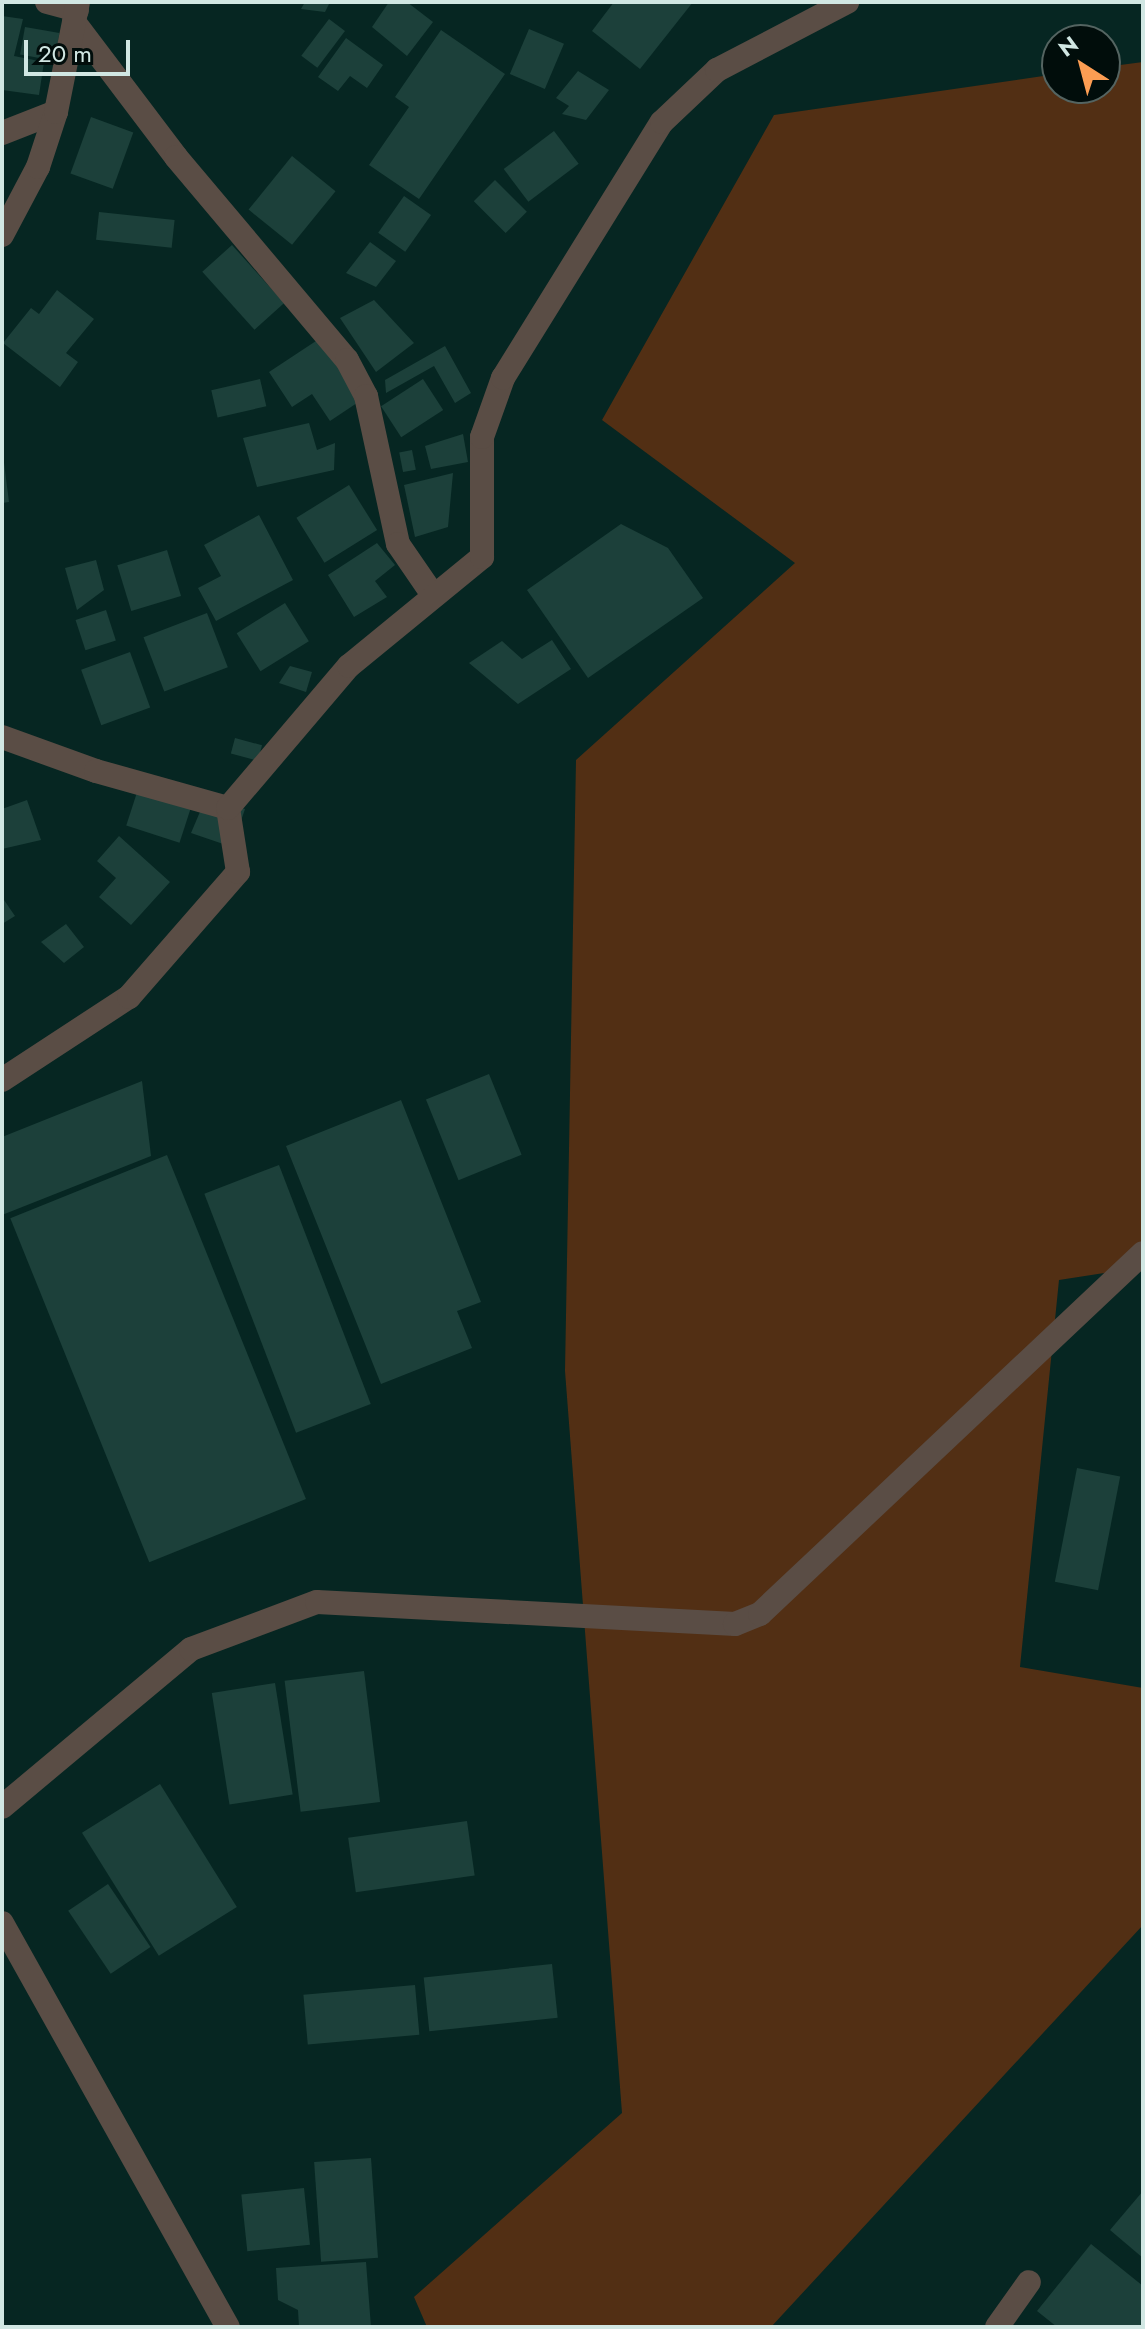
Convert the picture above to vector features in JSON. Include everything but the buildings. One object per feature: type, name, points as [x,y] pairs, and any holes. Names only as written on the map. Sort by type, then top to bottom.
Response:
[{"type":"street","points":[[47,2],[77,11],[176,157],[347,360],[366,396],[398,544],[433,595]]},
{"type":"street","points":[[2,1080],[129,997],[238,872],[228,808],[349,666],[482,557],[482,437],[503,378],[662,122],[717,70],[847,2]]},
{"type":"street","points":[[2,235],[38,167],[56,112],[77,11]]},
{"type":"street","points":[[2,133],[56,112]]},
{"type":"street","points":[[2,737],[96,771],[228,808]]},
{"type":"street","points":[[2,1807],[191,1649],[317,1602],[735,1624],[760,1614],[1143,1253]]},
{"type":"street","points":[[2,1923],[228,2327]]},
{"type":"street","points":[[997,2327],[1029,2282]]},
{"type":"shaded area","points":[[1143,62],[1143,1267],[1059,1280],[1020,1667],[1143,1688],[1143,1925],[771,2327],[427,2327],[414,2297],[622,2113],[565,1371],[576,760],[795,563],[602,420],[774,115],[1041,76],[1041,104],[1121,104],[1121,65]]}]
